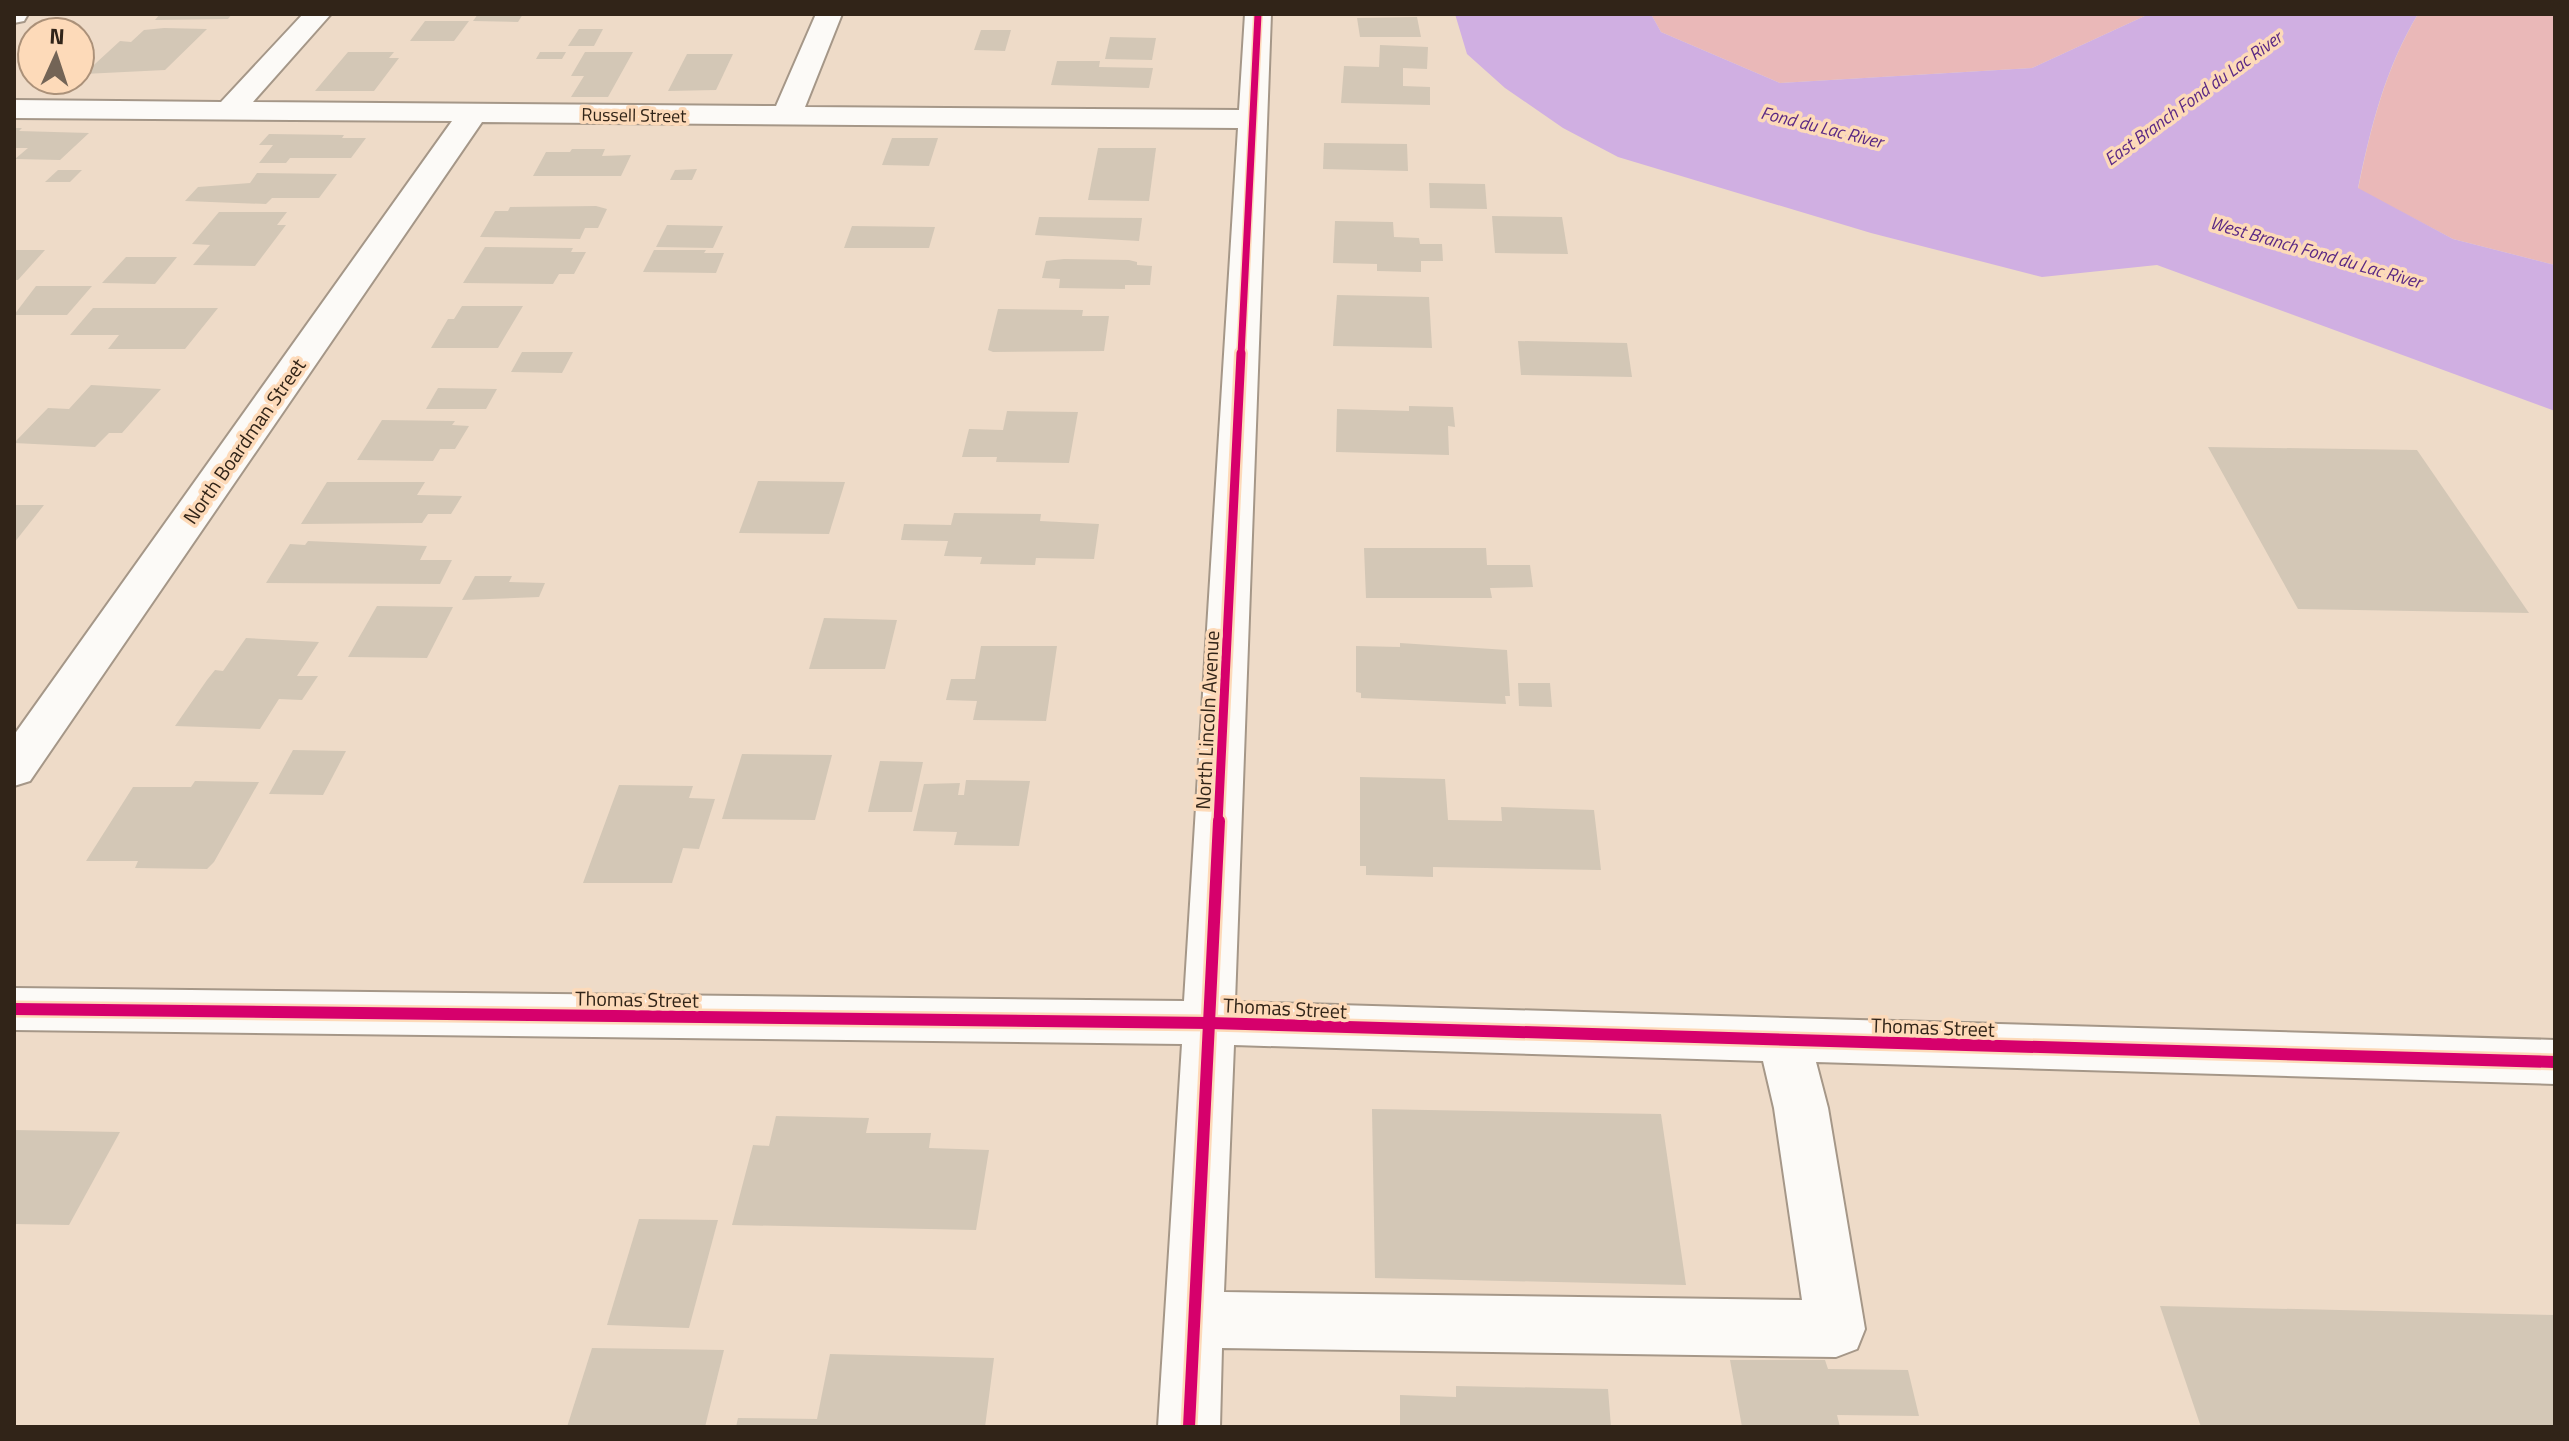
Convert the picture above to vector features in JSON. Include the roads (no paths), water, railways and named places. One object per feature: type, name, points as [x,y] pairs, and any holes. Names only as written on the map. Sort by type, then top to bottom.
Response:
[{"type":"street","points":[[230,110],[318,14]]},
{"type":"street","points":[[787,116],[829,14]]},
{"type":"street","name":"North Lincoln Avenue","points":[[1189,1427],[1258,14]]},
{"type":"street","name":"Russell Street","points":[[14,109],[1255,119]]},
{"type":"street","name":"North Boardman Street","points":[[14,769],[473,113]]},
{"type":"street","name":"Thomas Street","points":[[14,1009],[1210,1023],[2555,1062]]},
{"type":"street","points":[[1194,1320],[1836,1329],[1801,1108],[1784,1041]]},
{"type":"water","points":[[1455,14],[1651,14],[1661,32],[1780,83],[2032,68],[2149,14],[2418,14],[2380,98],[2358,188],[2453,239],[2555,265],[2555,411],[2157,265],[2042,277],[1871,233],[1618,157],[1563,128],[1505,88],[1467,54]]},
{"type":"water label","name":"East Branch Fond du Lac River","points":[[2193,98]]},
{"type":"water label","name":"Fond du Lac River","points":[[1822,127]]},
{"type":"water label","name":"West Branch Fond du Lac River","points":[[2316,252]]}]
